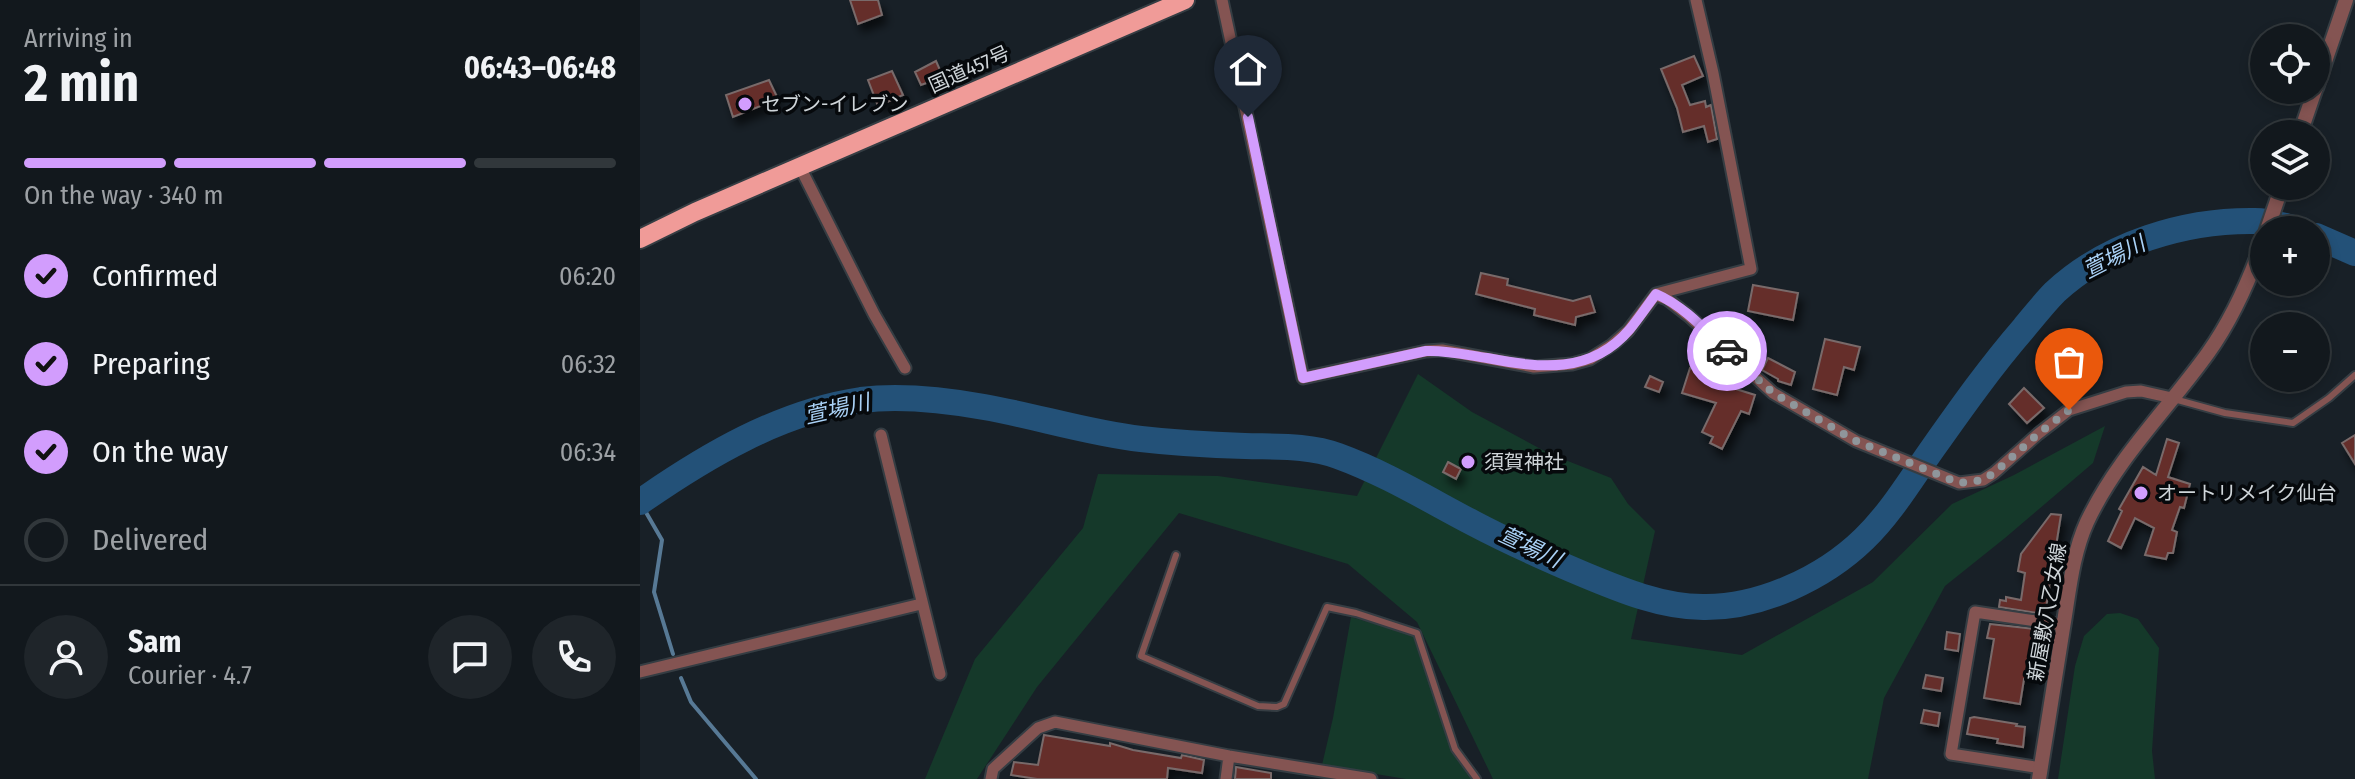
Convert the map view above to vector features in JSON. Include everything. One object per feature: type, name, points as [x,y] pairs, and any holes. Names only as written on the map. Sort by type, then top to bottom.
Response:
[{"type":"highway","name":"国道457号","points":[[640,239],[695,212],[1185,0]]},
{"type":"street","points":[[1222,0],[1303,378],[1442,350],[1534,367],[1572,364],[1590,359],[1612,345],[1628,331],[1656,294],[1751,269],[1696,0]]},
{"type":"street","points":[[2330,47],[2346,0]]},
{"type":"street","points":[[800,167],[874,314],[905,368]]},
{"type":"street","name":"新屋敷八乙女線","points":[[2040,773],[2063,625],[2079,543],[2088,520],[2120,466],[2208,354],[2223,331],[2250,274]]},
{"type":"street","points":[[1656,294],[1689,316],[1773,393],[1871,447],[1959,483],[1983,480],[1994,473],[2038,434],[2079,406],[2126,392],[2141,391],[2172,398]]},
{"type":"street","points":[[881,435],[940,674]]},
{"type":"street","points":[[640,672],[921,604]]},
{"type":"street","points":[[2040,773],[1951,754],[1975,612],[2063,625]]},
{"type":"street","points":[[991,779],[993,769],[1038,728],[1055,722],[1229,756],[1371,779]]},
{"type":"street","points":[[1226,779],[1229,756]]},
{"type":"lane","points":[[2172,398],[2225,413],[2293,423],[2355,375]]},
{"type":"lane","points":[[1176,555],[1141,656],[1258,706],[1277,707],[1284,704],[1327,607],[1417,633],[1455,749],[1477,779]]},
{"type":"green space","points":[[1418,374],[1472,412],[1550,454],[1611,478],[1628,504],[1655,531],[1631,639],[1742,655],[1873,582],[1952,504],[2105,426],[2093,463],[1945,586],[1884,698],[1868,779],[1493,779],[1417,622],[1348,564],[1179,513],[1037,687],[977,779],[925,779],[975,659],[1083,528],[1098,474],[1218,476],[1357,496]]},
{"type":"green space","points":[[2120,613],[2138,619],[2159,648],[2152,751],[2155,779],[2058,779],[2075,666],[2084,636],[2107,614]]},
{"type":"green space","points":[[1351,617],[1413,635],[1451,749],[1473,779],[1406,779],[1322,765]]},
{"type":"building","points":[[850,0],[878,0],[882,15],[858,24]]},
{"type":"building","points":[[1694,56],[1703,76],[1682,85],[1690,105],[1705,101],[1706,107],[1711,105],[1717,139],[1708,142],[1704,126],[1683,132],[1661,69]]},
{"type":"building","points":[[936,61],[943,77],[921,85],[915,72]]},
{"type":"building","points":[[892,71],[903,95],[878,106],[868,80]]},
{"type":"building","points":[[769,80],[778,99],[733,117],[726,95]]},
{"type":"building","points":[[1481,273],[1508,279],[1507,285],[1573,301],[1590,296],[1595,312],[1576,317],[1575,325],[1534,315],[1535,309],[1476,294]]},
{"type":"building","points":[[1753,285],[1798,293],[1793,320],[1748,311]]},
{"type":"building","points":[[1825,339],[1860,347],[1854,370],[1844,367],[1837,395],[1813,389]]},
{"type":"building","points":[[1768,358],[1795,372],[1791,385],[1778,381],[1762,370]]},
{"type":"building","points":[[1690,368],[1722,378],[1720,384],[1755,395],[1749,414],[1741,411],[1722,449],[1710,443],[1713,437],[1702,432],[1716,403],[1682,393]]},
{"type":"building","points":[[1650,376],[1663,382],[1659,392],[1645,387]]},
{"type":"building","points":[[2024,388],[2044,408],[2027,423],[2009,404]]},
{"type":"building","points":[[2355,435],[2355,464],[2342,443]]},
{"type":"building","points":[[2167,439],[2179,443],[2168,477],[2190,484],[2184,508],[2180,507],[2172,530],[2177,532],[2173,553],[2168,553],[2166,559],[2145,555],[2154,528],[2135,518],[2121,548],[2108,541],[2122,511],[2119,509],[2143,467],[2156,475]]},
{"type":"building","points":[[1448,462],[1461,469],[1456,479],[1443,472]]},
{"type":"building","points":[[2051,514],[2061,515],[2046,608],[2041,607],[2037,613],[1999,607],[2000,600],[2006,601],[2006,597],[2021,600],[2025,573],[2018,571],[2021,554]]},
{"type":"building","points":[[1990,624],[2035,629],[2029,663],[2034,664],[2032,680],[2024,679],[2020,704],[1984,698],[1994,639],[1987,638]]},
{"type":"building","points":[[1947,632],[1960,634],[1958,651],[1945,649]]},
{"type":"building","points":[[1926,675],[1943,678],[1941,691],[1923,688]]},
{"type":"building","points":[[1924,710],[1940,713],[1938,726],[1921,723]]},
{"type":"building","points":[[1970,718],[2025,727],[2023,747],[1967,734]]},
{"type":"building","points":[[1044,735],[1204,760],[1202,773],[1168,768],[1167,779],[1037,779],[1011,775],[1014,762],[1038,765]]},
{"type":"building","points":[[1236,767],[1271,773],[1271,779],[1235,779]]},
{"type":"waterway","name":"萱場川","points":[[640,502],[691,468],[745,438],[802,415],[861,400],[938,400],[1141,439],[1292,447],[1327,452],[1373,470],[1500,537],[1613,586],[1672,604],[1725,606],[1768,596],[1811,578],[1864,539],[1892,507],[2000,357],[2051,296],[2076,275],[2099,260],[2149,238],[2202,225],[2250,221]]},
{"type":"waterway","name":"萱場川","points":[[2330,242],[2355,253]]},
{"type":"waterway","points":[[640,502],[662,540],[654,592],[673,654]]},
{"type":"waterway","points":[[681,678],[691,702],[756,779]]},
{"type":"way so far","points":[[1727,351],[1773,393],[1856,441],[1959,483],[1983,480],[1994,473],[2069,410]]},
{"type":"place","name":"セブン-イレブン","points":[[745,104]]},
{"type":"place","name":"須賀神社","points":[[1468,462]]},
{"type":"place","name":"オートリメイク仙台","points":[[2141,493]]},
{"type":"route","points":[[1248,117],[1303,378],[1442,350],[1534,367],[1572,364],[1590,359],[1612,345],[1628,331],[1656,294],[1689,316],[1727,351]]}]
